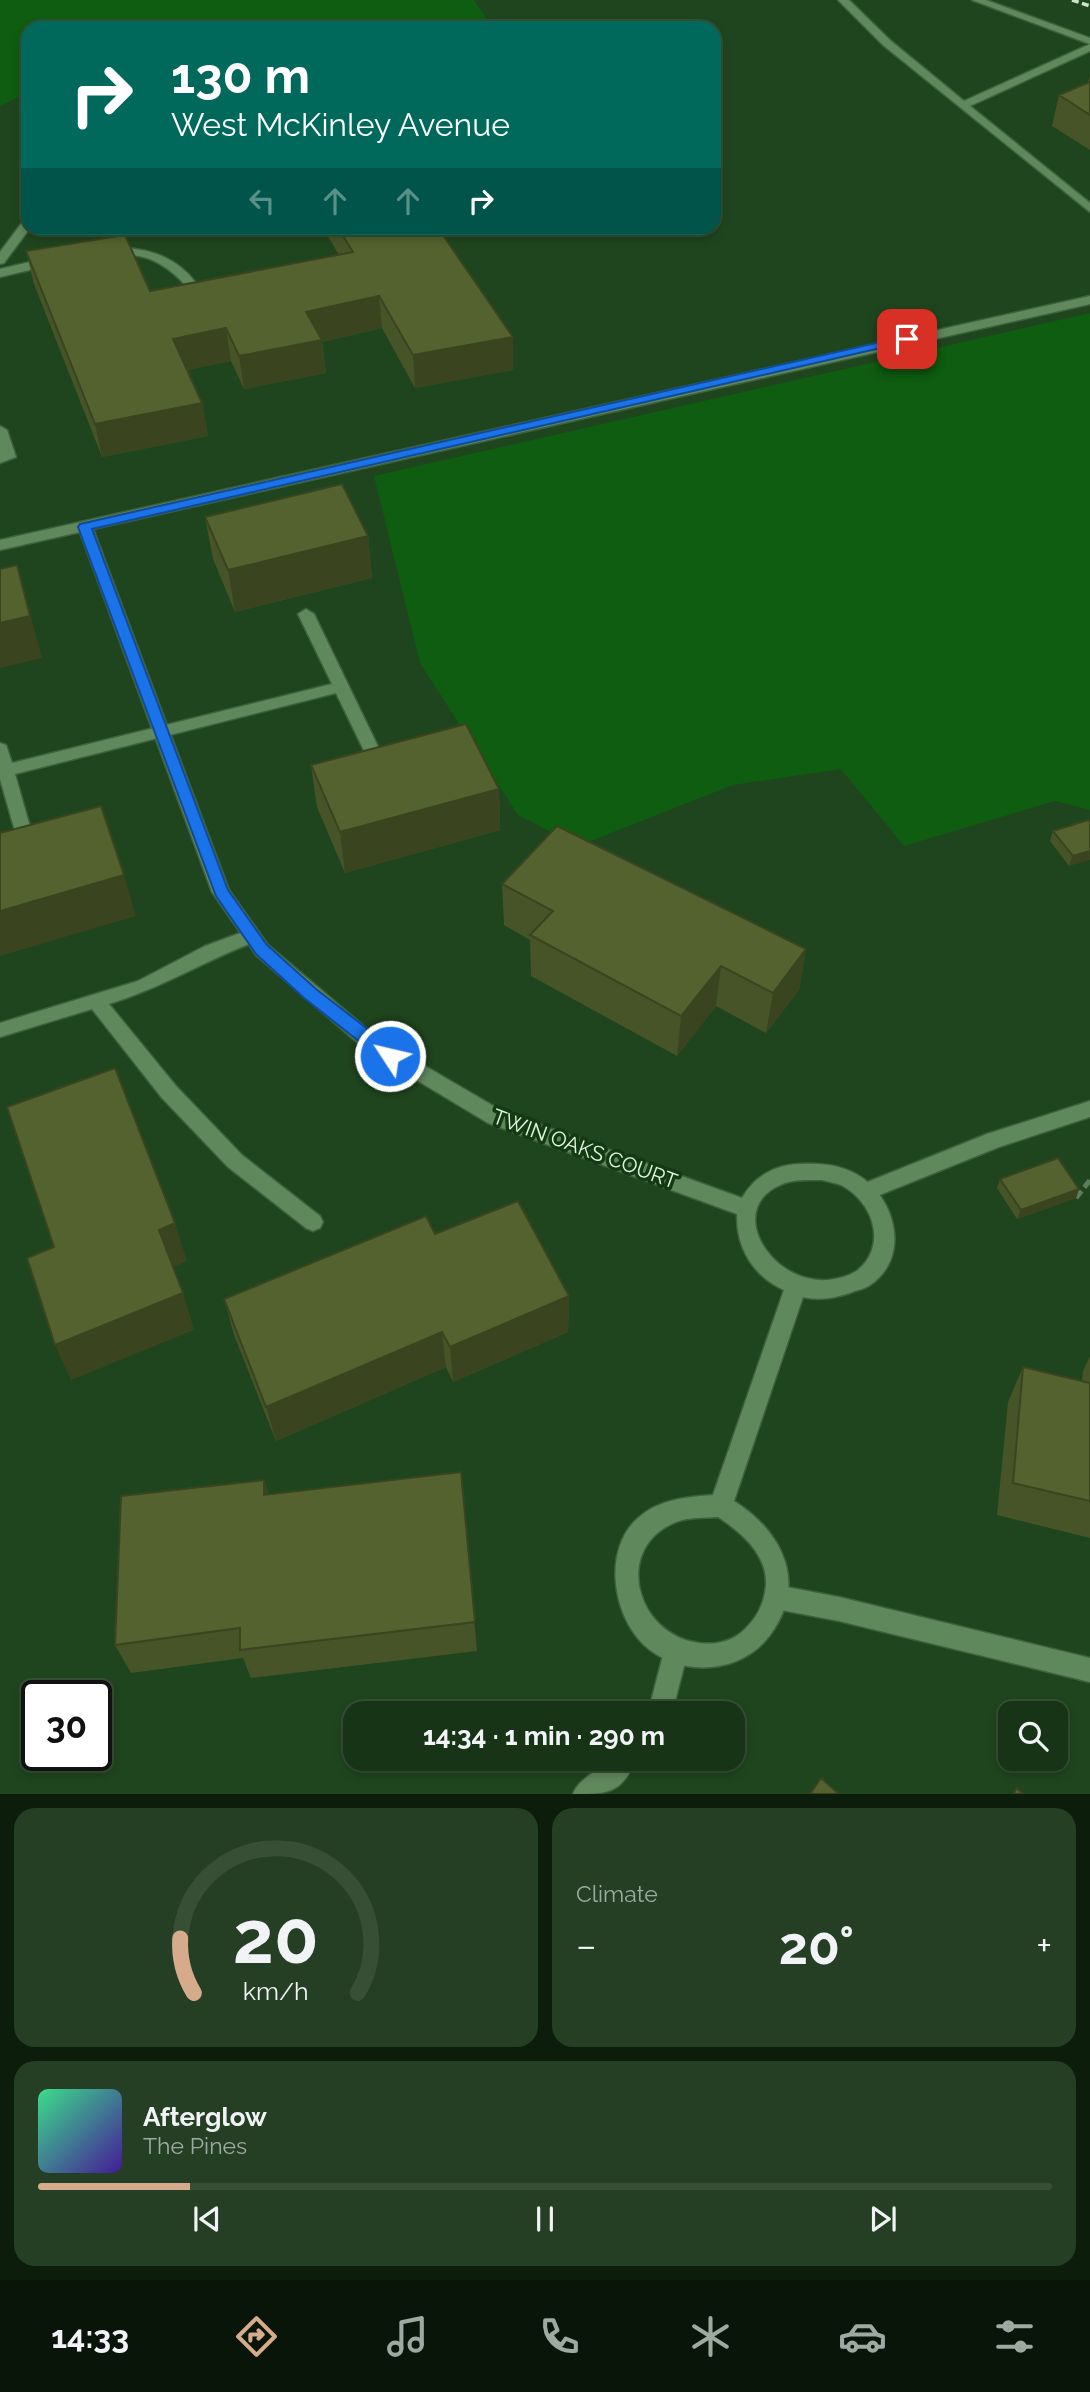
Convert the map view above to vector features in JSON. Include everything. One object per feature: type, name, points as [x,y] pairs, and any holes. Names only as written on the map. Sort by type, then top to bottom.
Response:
[{"type":"street","points":[[843,0],[887,43],[1090,209]]},
{"type":"street","points":[[977,0],[1090,41]]},
{"type":"street","points":[[963,105],[1090,47]]},
{"type":"street","points":[[0,260],[21,232]]},
{"type":"street","points":[[94,254],[121,251],[153,255],[178,267],[190,283]]},
{"type":"street","points":[[0,273],[70,258]]},
{"type":"street","points":[[0,545],[1090,300]]},
{"type":"street","points":[[0,430],[9,457],[0,459]]},
{"type":"street","name":"TWIN OAKS COURT","points":[[85,527],[221,892],[251,936],[310,994],[372,1044],[495,1117],[747,1209]]},
{"type":"street","points":[[306,614],[376,759]]},
{"type":"street","points":[[6,770],[341,687]]},
{"type":"street","points":[[0,749],[25,841]]},
{"type":"street","points":[[0,1030],[144,986],[211,951],[251,936]]},
{"type":"street","points":[[96,1001],[169,1092],[235,1161],[313,1222]]},
{"type":"street","points":[[867,1191],[995,1140],[1090,1109]]},
{"type":"street","points":[[806,1169],[827,1171],[867,1191],[886,1227],[885,1246],[878,1264],[863,1278],[844,1287],[821,1291],[796,1287],[775,1275],[759,1259],[749,1240],[747,1209],[760,1186],[782,1175],[806,1169]]},
{"type":"street","points":[[721,1506],[796,1287]]},
{"type":"street","points":[[692,1504],[721,1506],[741,1518],[759,1534],[772,1555],[778,1580],[774,1613],[748,1644],[726,1654],[701,1657],[676,1651],[653,1637],[636,1616],[627,1592],[626,1566],[633,1542],[648,1523],[669,1510],[692,1504]]},
{"type":"street","points":[[776,1597],[839,1609],[1090,1670]]},
{"type":"street","points":[[663,1701],[676,1651]]},
{"type":"street","points":[[585,1794],[615,1771]]},
{"type":"path","points":[[1076,1198],[1090,1180]]},
{"type":"green space","points":[[0,0],[474,0],[488,21],[21,21],[21,96],[0,106]]},
{"type":"green space","points":[[1090,313],[1090,810],[1055,801],[904,846],[841,769],[733,785],[578,846],[518,815],[420,663],[374,476]]},
{"type":"building","points":[[1090,82],[1090,115],[1059,95]]},
{"type":"building","points":[[125,235],[150,291],[353,252],[342,235],[443,235],[513,337],[413,355],[379,296],[306,312],[322,340],[239,356],[226,328],[173,339],[202,403],[95,424],[26,251]]},
{"type":"building","points":[[342,484],[368,536],[228,570],[205,517]]},
{"type":"building","points":[[17,565],[30,616],[0,623],[0,569]]},
{"type":"building","points":[[466,724],[499,789],[340,832],[311,765]]},
{"type":"building","points":[[101,806],[124,875],[0,911],[0,833]]},
{"type":"building","points":[[1088,820],[1090,851],[1073,856],[1053,831]]},
{"type":"building","points":[[557,826],[806,949],[773,993],[721,966],[681,1016],[530,935],[553,911],[502,884]]},
{"type":"building","points":[[115,1068],[175,1223],[159,1230],[183,1293],[55,1345],[27,1258],[54,1247],[7,1107]]},
{"type":"building","points":[[1058,1158],[1079,1189],[1021,1210],[1000,1179]]},
{"type":"building","points":[[518,1201],[569,1296],[450,1347],[442,1332],[266,1407],[224,1299],[426,1216],[435,1234]]},
{"type":"building","points":[[1023,1367],[1090,1383],[1090,1501],[1013,1483]]},
{"type":"building","points":[[461,1472],[475,1622],[240,1650],[240,1628],[115,1645],[121,1496],[264,1480],[264,1495]]},
{"type":"building","points":[[821,1778],[839,1794],[810,1794]]},
{"type":"railway","points":[[1072,0],[1090,6]]},
{"type":"route","points":[[390,1056],[310,994],[262,950],[221,892],[85,527],[907,339]]}]
